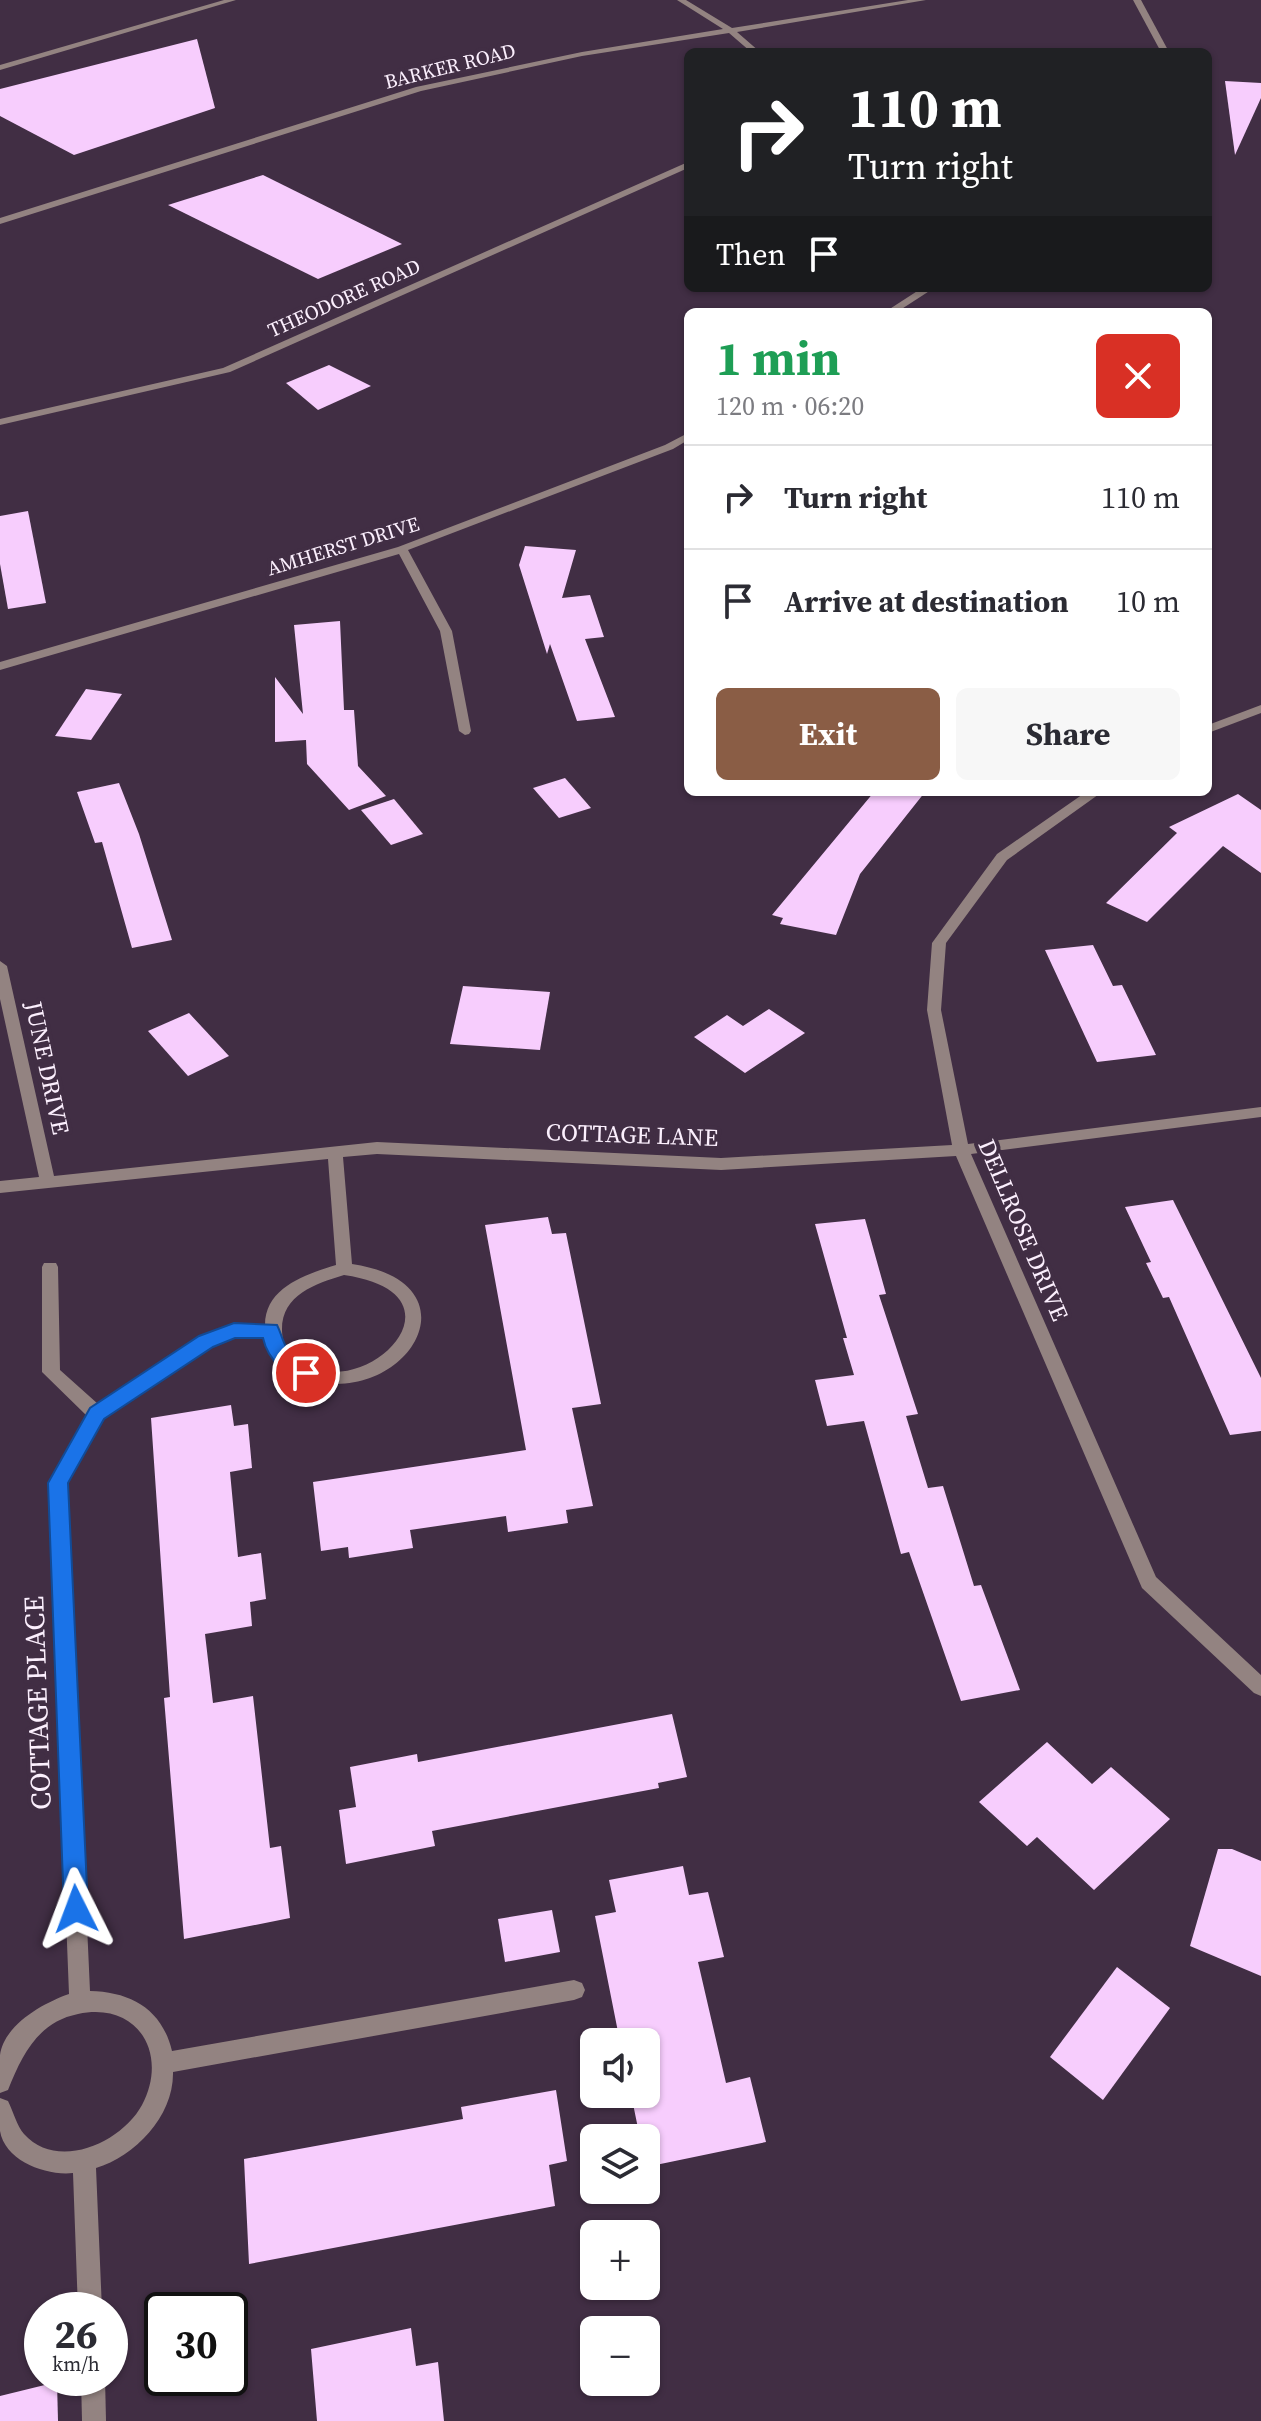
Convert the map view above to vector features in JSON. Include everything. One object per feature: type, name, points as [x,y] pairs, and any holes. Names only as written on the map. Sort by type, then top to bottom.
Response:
[{"type":"street","points":[[0,68],[232,0]]},
{"type":"street","points":[[681,0],[730,30],[751,48]]},
{"type":"street","name":"BARKER ROAD","points":[[0,221],[419,89],[582,54],[922,0]]},
{"type":"street","points":[[1137,0],[1163,48]]},
{"type":"street","name":"THEODORE ROAD","points":[[0,422],[226,370],[684,167]]},
{"type":"street","points":[[896,308],[922,292]]},
{"type":"street","name":"AMHERST DRIVE","points":[[0,666],[402,549],[669,447],[684,438]]},
{"type":"street","points":[[402,549],[446,631],[465,731]]},
{"type":"street","points":[[1212,727],[1261,709]]},
{"type":"street","name":"DELLROSE DRIVE","points":[[1089,796],[1002,857],[939,943],[934,1010],[961,1150],[1149,1582],[1261,1687]]},
{"type":"street","name":"JUNE DRIVE","points":[[0,966],[47,1180]]},
{"type":"street","name":"COTTAGE LANE","points":[[0,1187],[377,1148],[721,1164],[961,1150],[1261,1112]]},
{"type":"street","points":[[335,1152],[344,1269]]},
{"type":"street","points":[[50,1267],[51,1372],[97,1414]]},
{"type":"street","points":[[344,1269],[366,1270],[386,1278],[402,1290],[411,1305],[413,1323],[407,1341],[394,1357],[375,1370],[352,1377],[317,1376],[288,1363],[275,1348],[271,1331],[273,1313],[284,1296],[300,1282],[321,1273],[344,1269]]},
{"type":"street","name":"COTTAGE PLACE","points":[[80,2000],[58,1483],[97,1414],[206,1341],[234,1331],[271,1331]]},
{"type":"street","points":[[164,2063],[574,1990]]},
{"type":"street","points":[[0,2082],[4,2063],[22,2034],[49,2012],[80,2000],[111,2000],[138,2012],[157,2034],[164,2063],[159,2096],[143,2126],[116,2149],[84,2163],[51,2162],[23,2150],[4,2126],[0,2109]]},
{"type":"street","points":[[84,2163],[89,2292]]},
{"type":"street","points":[[93,2396],[94,2421]]},
{"type":"building","points":[[197,39],[215,108],[74,155],[0,116],[0,89]]},
{"type":"building","points":[[1225,81],[1261,83],[1261,98],[1235,155]]},
{"type":"building","points":[[263,175],[402,244],[318,279],[168,205]]},
{"type":"building","points":[[329,365],[371,386],[318,410],[286,383]]},
{"type":"building","points":[[28,511],[46,603],[8,609],[0,564],[0,516]]},
{"type":"building","points":[[525,546],[576,550],[562,598],[590,595],[604,637],[585,639],[615,717],[577,721],[550,644],[547,654],[519,565]]},
{"type":"building","points":[[340,621],[344,710],[354,710],[358,766],[386,796],[349,810],[307,764],[306,740],[275,742],[275,677],[303,714],[294,625]]},
{"type":"building","points":[[86,689],[122,694],[91,740],[55,736]]},
{"type":"building","points":[[565,778],[591,808],[559,818],[533,788]]},
{"type":"building","points":[[119,783],[139,834],[172,940],[132,948],[102,842],[95,843],[77,792]]},
{"type":"building","points":[[1238,794],[1261,810],[1261,873],[1223,846],[1147,922],[1106,903],[1177,833],[1169,827]]},
{"type":"building","points":[[871,796],[922,796],[860,874],[836,935],[780,924],[783,918],[772,915]]},
{"type":"building","points":[[394,799],[423,834],[391,845],[361,810]]},
{"type":"building","points":[[1093,945],[1113,986],[1122,985],[1156,1055],[1097,1062],[1045,950]]},
{"type":"building","points":[[463,986],[550,992],[540,1050],[450,1044]]},
{"type":"building","points":[[769,1009],[805,1033],[745,1073],[694,1037],[727,1015],[743,1026]]},
{"type":"building","points":[[189,1013],[229,1056],[188,1076],[148,1031]]},
{"type":"building","points":[[1173,1200],[1261,1378],[1261,1431],[1230,1435],[1169,1297],[1163,1298],[1146,1263],[1151,1262],[1125,1207]]},
{"type":"building","points":[[548,1217],[552,1234],[566,1233],[601,1404],[572,1408],[593,1506],[566,1510],[568,1523],[508,1532],[506,1516],[410,1530],[413,1548],[349,1558],[348,1547],[321,1551],[313,1482],[526,1450],[485,1225]]},
{"type":"building","points":[[865,1219],[886,1294],[879,1295],[918,1414],[906,1416],[928,1488],[943,1486],[974,1586],[981,1585],[1020,1690],[961,1701],[909,1552],[901,1554],[864,1421],[827,1426],[815,1380],[854,1375],[843,1338],[847,1338],[815,1224]]},
{"type":"building","points":[[231,1405],[234,1426],[248,1424],[252,1468],[230,1472],[238,1557],[261,1553],[266,1599],[250,1602],[252,1626],[205,1634],[213,1703],[253,1696],[270,1848],[281,1846],[290,1918],[184,1939],[164,1698],[170,1697],[151,1418]]},
{"type":"building","points":[[672,1714],[687,1777],[658,1783],[659,1788],[432,1831],[435,1846],[346,1864],[339,1810],[356,1807],[350,1767],[417,1754],[418,1762]]},
{"type":"building","points":[[1047,1742],[1092,1784],[1111,1767],[1170,1819],[1094,1890],[1037,1837],[1027,1846],[979,1802]]},
{"type":"building","points":[[1218,1849],[1232,1849],[1261,1861],[1261,1976],[1190,1946]]},
{"type":"building","points":[[683,1866],[689,1895],[708,1892],[724,1957],[698,1962],[726,2083],[750,2077],[766,2142],[660,2164],[660,2124],[637,2124],[634,2108],[660,2108],[660,2028],[617,2028],[595,1916],[616,1912],[609,1880]]},
{"type":"building","points":[[552,1910],[560,1952],[505,1962],[498,1919]]},
{"type":"building","points":[[1117,1967],[1170,2008],[1103,2100],[1050,2057]]},
{"type":"building","points":[[556,2090],[567,2161],[549,2165],[555,2206],[249,2264],[244,2159],[463,2119],[461,2107]]},
{"type":"building","points":[[411,2328],[416,2366],[438,2362],[444,2421],[317,2421],[311,2349]]},
{"type":"building","points":[[24,2390],[24,2396],[57,2396],[58,2421],[0,2421],[0,2396]]},
{"type":"route","points":[[76,1909],[58,1483],[97,1414],[206,1341],[234,1331],[271,1331],[275,1348],[288,1363],[306,1373]]}]
